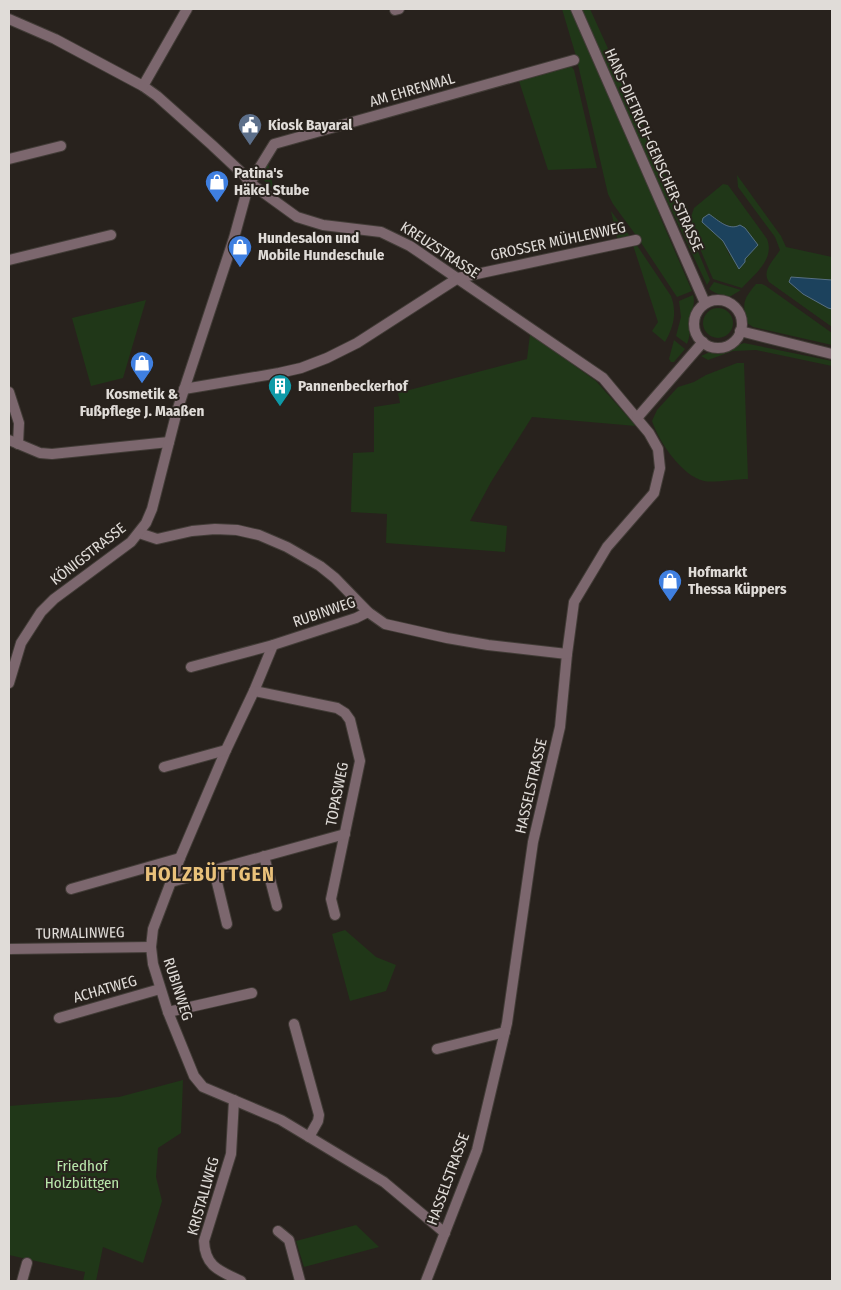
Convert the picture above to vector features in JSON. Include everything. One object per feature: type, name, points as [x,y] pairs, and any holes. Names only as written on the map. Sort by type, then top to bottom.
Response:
[{"type":"street","points":[[143,86],[187,9]]},
{"type":"street","name":"HANS-DIETRICH-GENSCHER-STRASSE","points":[[576,9],[705,304]]},
{"type":"street","name":"KREUZSTRASSE","points":[[9,19],[55,39],[143,86],[212,145],[244,175],[250,184],[304,221],[323,226],[381,232],[391,235],[410,246],[602,378],[637,418]]},
{"type":"street","name":"AM EHRENMAL","points":[[250,184],[274,144],[574,60]]},
{"type":"street","points":[[9,159],[61,146]]},
{"type":"street","name":"KÖNIGSTRASSE","points":[[9,683],[12,657],[41,612],[54,599],[131,542],[146,523],[152,509],[184,389],[250,184]]},
{"type":"street","points":[[9,260],[111,235]]},
{"type":"street","name":"GROSSER MÜHLENWEG","points":[[184,389],[279,373],[301,368],[327,358],[357,343],[458,278],[636,240]]},
{"type":"street","points":[[719,300],[733,305],[741,317],[740,332],[734,341],[724,347],[713,347],[703,342],[696,333],[694,322],[697,312],[705,304],[719,300]]},
{"type":"street","points":[[740,332],[832,354]]},
{"type":"street","points":[[637,418],[703,342]]},
{"type":"street","points":[[9,392],[19,423],[13,442],[40,453],[52,454],[169,442]]},
{"type":"street","name":"HASSELSTRASSE","points":[[426,1281],[477,1150],[505,1032],[533,842],[560,727],[566,654],[573,609],[577,596],[607,547],[648,500],[657,485],[660,468],[658,449],[649,433],[637,418]]},
{"type":"street","points":[[139,533],[157,539],[192,531],[215,529],[237,530],[259,535],[287,547],[320,566],[335,578],[368,612],[385,624],[488,645],[566,654]]},
{"type":"street","name":"RUBINWEG","points":[[368,612],[356,618],[273,645],[180,858],[154,929],[151,947],[153,964],[168,1012],[198,1082],[209,1091],[281,1120],[384,1182],[445,1233]]},
{"type":"street","points":[[192,667],[273,645]]},
{"type":"street","name":"TOPASWEG","points":[[254,691],[337,708],[345,713],[350,720],[360,761],[331,899],[335,915]]},
{"type":"street","points":[[164,767],[226,750]]},
{"type":"street","points":[[171,882],[345,834]]},
{"type":"street","points":[[264,856],[277,906]]},
{"type":"street","points":[[71,890],[180,858]]},
{"type":"street","points":[[214,870],[227,924]]},
{"type":"street","name":"TURMALINWEG","points":[[9,949],[151,947]]},
{"type":"street","name":"ACHATWEG","points":[[59,1018],[160,989]]},
{"type":"street","points":[[168,1012],[252,992]]},
{"type":"street","points":[[294,1024],[319,1115],[318,1121],[309,1137]]},
{"type":"street","points":[[437,1049],[505,1032]]},
{"type":"street","name":"KRISTALLWEG","points":[[234,1100],[231,1154],[204,1241],[206,1255],[213,1266],[241,1281]]},
{"type":"street","points":[[278,1231],[290,1240],[300,1281]]},
{"type":"street","points":[[22,1281],[26,1263]]},
{"type":"green space","points":[[562,9],[570,9],[649,187],[692,291],[677,297],[608,194],[576,56]]},
{"type":"green space","points":[[582,9],[590,9],[676,198],[686,204],[688,208],[686,220],[710,280],[707,285],[648,161]]},
{"type":"green space","points":[[567,65],[571,66],[574,70],[597,168],[548,170],[518,78]]},
{"type":"green space","points":[[268,163],[272,188],[265,182],[263,177]]},
{"type":"green space","points":[[737,175],[781,236],[786,247],[832,257],[832,280],[791,277],[789,282],[803,294],[832,309],[832,327],[769,282],[766,274],[767,270],[780,250],[775,237],[738,187]]},
{"type":"green space","points":[[723,184],[728,185],[767,239],[769,246],[766,260],[758,272],[742,288],[713,279],[692,230],[691,217],[694,208]],"holes":[[[722,223],[734,228],[730,256],[723,241]]]},
{"type":"green space","points":[[611,211],[632,239],[618,242]]},
{"type":"green space","points":[[634,241],[671,296],[673,302],[674,319],[665,342],[652,331],[658,322],[632,242]]},
{"type":"green space","points":[[714,282],[741,290],[731,296],[725,296],[709,289]]},
{"type":"green space","points":[[756,284],[766,286],[832,333],[832,345],[753,327],[747,323],[744,306],[748,294]]},
{"type":"green space","points":[[693,295],[694,304],[687,344],[676,336],[681,317],[679,301]]},
{"type":"green space","points":[[146,300],[123,378],[91,386],[72,318]]},
{"type":"green space","points":[[718,308],[729,312],[733,323],[729,334],[718,338],[707,334],[703,323],[707,312]]},
{"type":"green space","points":[[530,334],[596,381],[636,426],[532,417],[491,482],[470,521],[507,526],[505,552],[386,543],[387,514],[351,512],[353,453],[374,452],[374,407],[400,403],[398,393],[527,359]]},
{"type":"green space","points":[[674,340],[685,349],[674,362],[671,362],[669,359]]},
{"type":"green space","points":[[744,343],[832,361],[832,366],[756,350],[733,351],[708,360],[701,356],[712,351],[721,351]]},
{"type":"green space","points":[[737,363],[744,363],[748,479],[704,481],[688,472],[672,457],[660,439],[652,421],[657,410],[678,387]]},
{"type":"green space","points":[[345,930],[376,957],[396,965],[386,991],[350,1001],[332,934]]},
{"type":"green space","name":"Friedhof Holzbüttgen","points":[[183,1080],[181,1133],[158,1148],[156,1177],[162,1201],[143,1263],[103,1247],[96,1281],[83,1281],[85,1272],[9,1255],[9,1106],[119,1097]]},
{"type":"green space","points":[[356,1225],[379,1247],[304,1267],[296,1241]]},
{"type":"water","points":[[709,214],[728,226],[736,227],[740,225],[745,228],[758,245],[745,259],[745,262],[739,269],[723,241],[702,222],[703,218]]},
{"type":"water","points":[[791,277],[832,280],[832,309],[803,294],[789,282]]},
{"type":"place","name":"Kiosk Bayaral","points":[[250,146]]},
{"type":"place","name":"Patina's Häkel Stube","points":[[217,203]]},
{"type":"place","name":"Hundesalon und Mobile Hundeschule","points":[[240,268]]},
{"type":"place","name":"Kosmetik & Fußpflege J. Maaßen","points":[[142,384]]},
{"type":"place","name":"Pannenbeckerhof","points":[[280,407]]},
{"type":"place","name":"Hofmarkt Thessa Küppers","points":[[670,602]]},
{"type":"district","name":"HOLZBÜTTGEN","points":[[210,874]]}]
